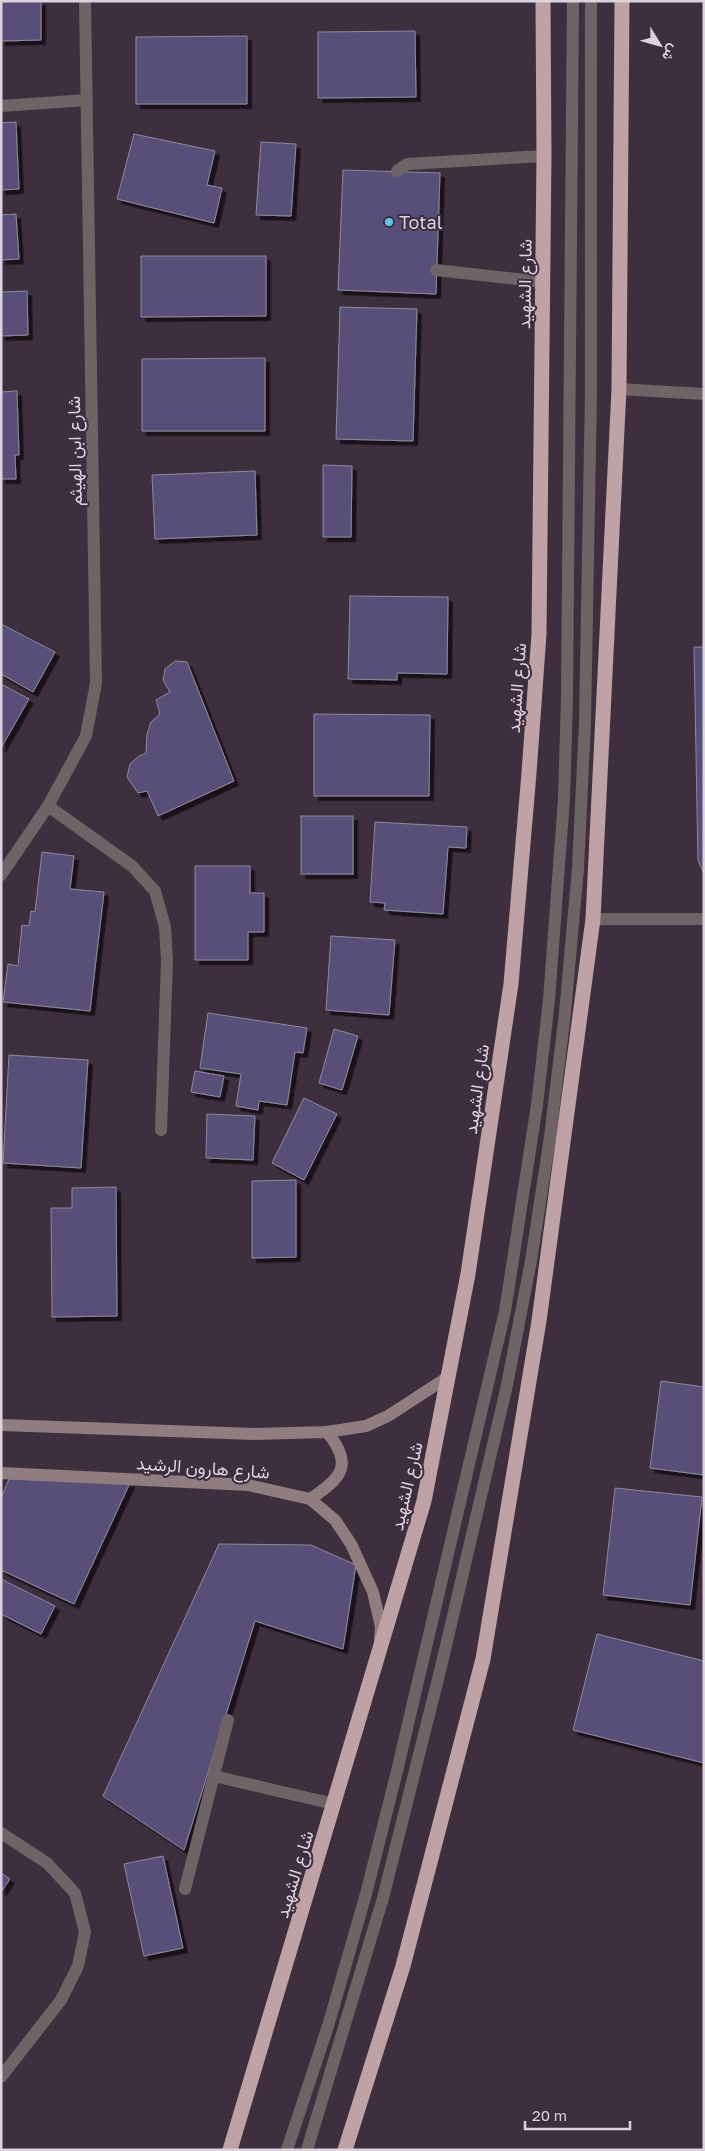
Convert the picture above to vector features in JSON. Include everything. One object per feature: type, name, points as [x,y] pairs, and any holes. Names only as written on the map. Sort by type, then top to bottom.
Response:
[{"type":"highway","name":"شارع الشهيد","points":[[230,2150],[379,1658],[424,1501],[468,1274],[511,984],[539,634],[544,156],[543,1]]},
{"type":"highway","points":[[345,2150],[403,1966],[483,1659],[539,1321],[593,919],[620,389],[622,1]]},
{"type":"street","name":"شارع ابن الهيثم","points":[[1,874],[48,806],[86,736],[96,683],[85,1]]},
{"type":"street","points":[[287,2150],[336,1998],[366,1894],[398,1771],[505,1311],[537,1105],[550,991],[564,799],[568,638],[573,1]]},
{"type":"street","points":[[307,2150],[383,1898],[442,1667],[507,1385],[531,1262],[550,1137],[565,1013],[578,868],[585,723],[591,391],[591,1]]},
{"type":"street","points":[[1,106],[87,100]]},
{"type":"street","points":[[397,171],[408,164],[544,156]]},
{"type":"street","points":[[436,270],[543,282]]},
{"type":"street","points":[[620,389],[704,394]]},
{"type":"street","points":[[48,806],[132,866],[155,891],[165,927],[167,960],[161,1130]]},
{"type":"street","points":[[593,919],[704,919]]},
{"type":"street","name":"شارع هارون الرشيد","points":[[1,1425],[254,1434],[327,1432],[366,1426],[388,1416],[448,1377]]},
{"type":"street","points":[[310,1499],[328,1488],[342,1468],[343,1454],[327,1432]]},
{"type":"street","name":"شارع هارون الرشيد","points":[[1,1473],[248,1485],[310,1499],[335,1520],[351,1544],[373,1592],[381,1627],[379,1658]]},
{"type":"street","points":[[185,1889],[228,1720]]},
{"type":"street","points":[[214,1776],[334,1804]]},
{"type":"street","points":[[1,1833],[47,1862],[75,1893],[85,1932],[78,1966],[61,2000],[1,2076]]},
{"type":"building","points":[[1,1],[41,1],[41,40],[1,41]]},
{"type":"building","points":[[415,31],[416,97],[318,98],[318,32]]},
{"type":"building","points":[[247,36],[247,104],[136,104],[136,37]]},
{"type":"building","points":[[16,122],[19,189],[1,190],[1,123]]},
{"type":"building","points":[[134,134],[215,151],[207,185],[222,188],[214,223],[117,199]]},
{"type":"building","points":[[261,142],[296,144],[291,216],[256,215]]},
{"type":"building","name":"Total","points":[[343,170],[440,173],[436,294],[338,290]]},
{"type":"building","points":[[16,214],[19,259],[1,260],[1,215]]},
{"type":"building","points":[[141,256],[266,256],[266,316],[141,317]]},
{"type":"building","points":[[27,291],[28,335],[1,336],[1,292]]},
{"type":"building","points":[[340,307],[417,309],[413,441],[336,439]]},
{"type":"building","points":[[265,358],[265,431],[142,431],[142,359]]},
{"type":"building","points":[[17,391],[19,455],[15,455],[16,479],[1,479],[1,392]]},
{"type":"building","points":[[323,465],[352,466],[351,537],[323,537]]},
{"type":"building","points":[[255,471],[257,535],[155,539],[152,475]]},
{"type":"building","points":[[350,596],[448,597],[447,674],[397,673],[397,680],[348,679]]},
{"type":"building","points":[[1,624],[55,652],[33,692],[1,674]]},
{"type":"building","points":[[694,647],[704,647],[704,874],[698,860]]},
{"type":"building","points":[[175,661],[187,662],[234,781],[158,816],[147,791],[138,793],[127,777],[130,764],[146,753],[147,734],[151,722],[160,714],[156,700],[170,692],[163,680],[165,669]]},
{"type":"building","points":[[1,684],[29,699],[1,748]]},
{"type":"building","points":[[314,714],[430,715],[429,796],[314,796]]},
{"type":"building","points":[[301,816],[353,816],[353,874],[301,874]]},
{"type":"building","points":[[375,822],[467,827],[466,848],[448,847],[443,914],[384,910],[385,903],[370,902]]},
{"type":"building","points":[[42,852],[74,856],[70,889],[104,892],[90,1011],[3,1002],[8,964],[18,966],[22,925],[29,926],[31,911],[35,912]]},
{"type":"building","points":[[195,866],[250,866],[250,893],[264,893],[264,932],[248,932],[248,960],[195,960]]},
{"type":"building","points":[[331,936],[395,940],[389,1015],[326,1010]]},
{"type":"building","points":[[208,1013],[307,1028],[303,1053],[295,1052],[287,1105],[259,1101],[258,1110],[236,1106],[241,1074],[200,1068]]},
{"type":"building","points":[[334,1029],[358,1036],[342,1090],[319,1083]]},
{"type":"building","points":[[9,1055],[88,1060],[81,1168],[3,1163]]},
{"type":"building","points":[[195,1071],[224,1076],[220,1097],[191,1092]]},
{"type":"building","points":[[304,1098],[337,1114],[304,1180],[272,1163]]},
{"type":"building","points":[[207,1114],[255,1116],[253,1160],[206,1158]]},
{"type":"building","points":[[296,1180],[296,1257],[252,1258],[252,1181]]},
{"type":"building","points":[[116,1187],[117,1316],[52,1317],[51,1208],[72,1208],[72,1188]]},
{"type":"building","points":[[661,1381],[704,1387],[704,1475],[650,1468]]},
{"type":"building","points":[[9,1479],[130,1483],[74,1604],[1,1570],[1,1498]]},
{"type":"building","points":[[615,1488],[702,1497],[690,1605],[603,1595]]},
{"type":"building","points":[[219,1544],[311,1545],[356,1565],[343,1649],[255,1621],[184,1850],[103,1796]]},
{"type":"building","points":[[1,1579],[55,1606],[41,1634],[1,1614]]},
{"type":"building","points":[[597,1634],[704,1661],[704,1763],[573,1730]]},
{"type":"building","points":[[163,1856],[183,1948],[144,1956],[124,1864]]},
{"type":"building","points":[[1,1873],[10,1879],[1,1892]]},
{"type":"place","name":"Total","points":[[389,222]]}]
